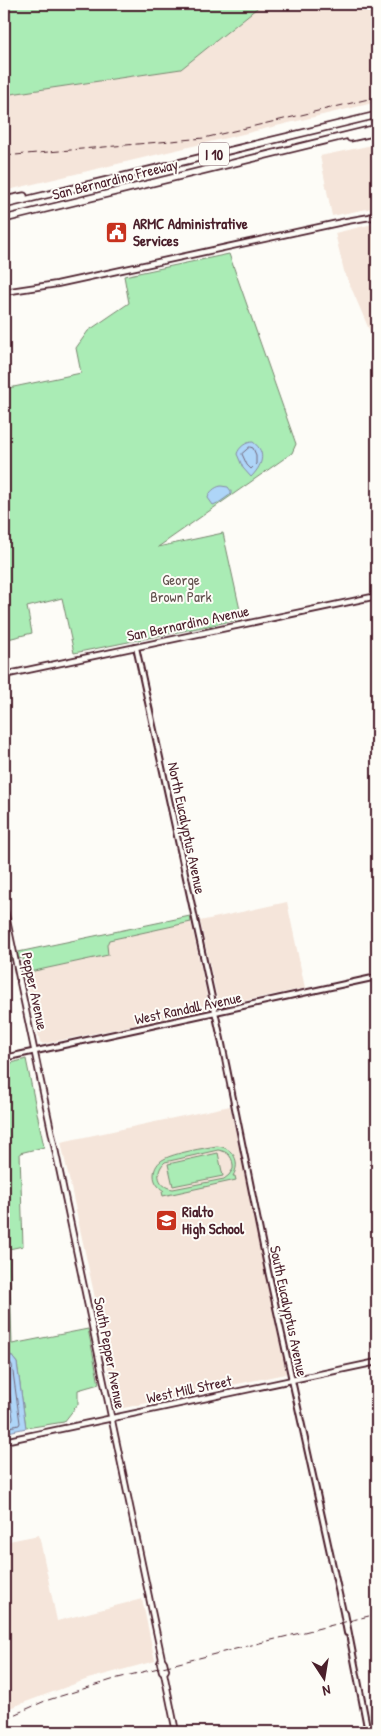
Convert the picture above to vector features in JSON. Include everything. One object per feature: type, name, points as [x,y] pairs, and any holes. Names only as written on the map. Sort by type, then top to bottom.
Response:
[{"type":"highway","name":"San Bernardino Freeway","points":[[4,205],[377,115]]},
{"type":"highway","name":"San Bernardino Freeway","points":[[4,220],[34,211],[377,128]]},
{"type":"highway","points":[[319,142],[377,132]]},
{"type":"highway","points":[[4,200],[66,190]]},
{"type":"main road","points":[[4,292],[57,284],[370,217],[377,213]]},
{"type":"main road","points":[[370,217],[377,218]]},
{"type":"main road","name":"San Bernardino Avenue","points":[[4,675],[377,596]]},
{"type":"main road","name":"Pepper Avenue","points":[[4,906],[35,1052]]},
{"type":"main road","name":"South Pepper Avenue","points":[[35,1052],[176,1732]]},
{"type":"main road","name":"West Mill Street","points":[[4,1441],[377,1362]]},
{"type":"street","name":"North Eucalyptus Avenue","points":[[136,647],[215,1014]]},
{"type":"street","name":"West Randall Avenue","points":[[4,1058],[377,978]]},
{"type":"street","name":"South Eucalyptus Avenue","points":[[215,1014],[368,1732]]},
{"type":"shaded area","points":[[262,4],[377,4],[377,102],[4,191],[4,95],[181,69]]},
{"type":"shaded area","points":[[377,144],[377,207],[332,216],[320,156]]},
{"type":"shaded area","points":[[377,223],[377,348],[344,271],[335,233]]},
{"type":"shaded area","points":[[287,902],[305,988],[219,1006],[200,921]]},
{"type":"shaded area","points":[[191,922],[209,1006],[206,1007],[206,1010],[43,1044],[40,1042],[25,973],[108,955],[107,945],[109,940]]},
{"type":"shaded area","name":"Rialto High School","points":[[230,1106],[286,1372],[285,1374],[119,1409],[115,1407],[95,1298],[61,1142]]},
{"type":"shaded area","points":[[39,1535],[57,1621],[142,1599],[155,1661],[88,1679],[4,1710],[4,1542]]},
{"type":"green space","points":[[4,4],[262,4],[181,69],[4,95]]},
{"type":"green space","name":"George Brown Park","points":[[229,254],[296,444],[292,453],[158,547],[223,533],[242,619],[74,653],[62,598],[27,607],[32,633],[4,640],[4,389],[81,373],[76,348],[88,331],[129,303],[124,276]]},
{"type":"green space","points":[[190,916],[191,922],[109,940],[107,945],[108,955],[25,973],[23,958],[4,962],[4,955]]},
{"type":"green space","points":[[26,1059],[44,1147],[20,1153],[23,1246],[9,1249],[12,1344],[88,1329],[99,1384],[78,1390],[78,1404],[64,1422],[26,1428],[17,1363],[10,1354],[4,1356],[4,1065]]},
{"type":"green space","points":[[217,1146],[223,1147],[234,1156],[236,1166],[233,1176],[235,1176],[236,1180],[163,1196],[162,1192],[164,1191],[154,1178],[155,1170],[160,1162],[189,1151]],"holes":[[[218,1150],[230,1156],[233,1165],[233,1169],[224,1179],[173,1189],[168,1188],[161,1182],[159,1174],[165,1162]]]},
{"type":"green space","points":[[218,1153],[223,1176],[173,1186],[168,1164]]},
{"type":"water","points":[[253,442],[258,446],[262,455],[258,469],[251,477],[243,468],[237,454],[243,445]]},
{"type":"water","points":[[221,486],[228,487],[231,494],[213,505],[208,498],[213,490]]},
{"type":"water","points":[[10,1354],[17,1363],[26,1428],[4,1433],[4,1356]]},
{"type":"railway","points":[[4,156],[204,138],[377,97]]},
{"type":"railway","points":[[4,1719],[45,1701],[118,1678],[377,1614]]},
{"type":"place","name":"ARMC Administrative Services","points":[[117,232]]},
{"type":"place","name":"Rialto High School","points":[[166,1220]]}]
